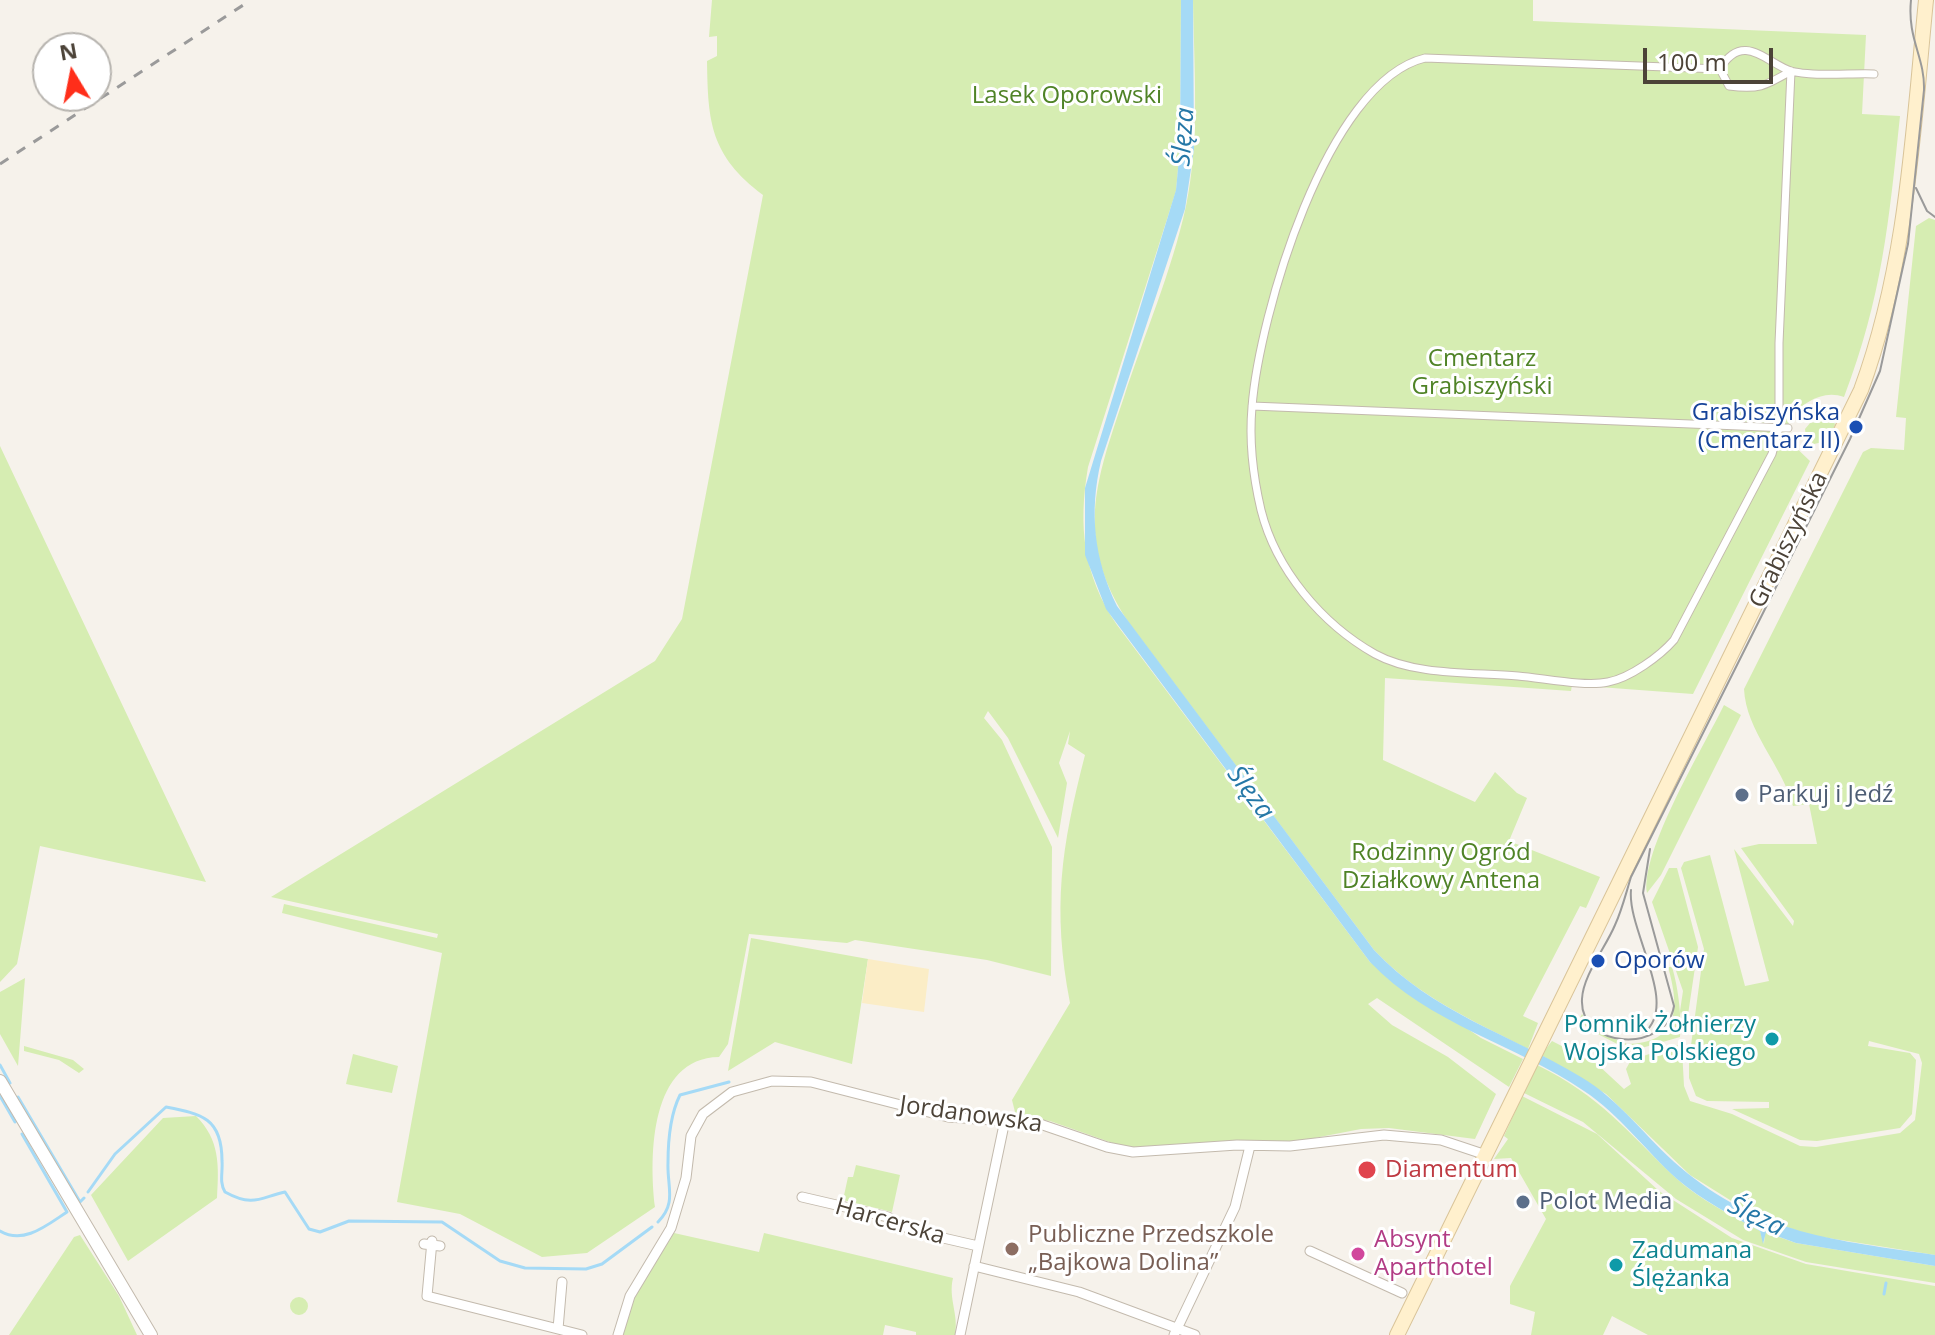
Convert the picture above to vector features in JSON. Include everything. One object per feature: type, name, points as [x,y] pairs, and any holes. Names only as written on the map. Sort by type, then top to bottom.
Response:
[{"type":"main road","name":"Grabiszyńska","points":[[1397,1335],[1483,1154],[1595,937],[1865,380],[1883,323],[1897,261],[1926,0]]},
{"type":"street","points":[[1791,71],[1779,343],[1779,428],[1772,454],[1686,622],[1659,655],[1614,681],[1602,683],[1412,666],[1376,655],[1339,629],[1312,604],[1285,565],[1270,534],[1262,512],[1253,460],[1252,406],[1261,337],[1305,202],[1335,144],[1377,88],[1413,61],[1445,57],[1720,69],[1734,54],[1747,52],[1763,53],[1791,71],[1874,74]]},
{"type":"street","points":[[1720,69],[1729,86],[1747,88],[1762,88],[1791,71]]},
{"type":"street","points":[[1252,406],[1788,428]]},
{"type":"street","name":"Jordanowska","points":[[618,1335],[630,1296],[671,1228],[686,1178],[691,1136],[707,1109],[732,1092],[791,1079],[948,1117],[1053,1126],[1107,1147],[1133,1152],[1290,1146],[1384,1135],[1441,1140],[1483,1154]]},
{"type":"street","points":[[0,1081],[151,1335]]},
{"type":"street","name":"Harcerska","points":[[960,1335],[1005,1120]]},
{"type":"street","points":[[1176,1331],[1230,1219],[1250,1146]]},
{"type":"street","name":"Harcerska","points":[[802,1197],[888,1217],[913,1231],[978,1246]]},
{"type":"street","points":[[432,1244],[427,1296],[582,1335]]},
{"type":"street","points":[[1310,1251],[1402,1293]]},
{"type":"street","points":[[974,1266],[1079,1292],[1176,1331],[1195,1335]]},
{"type":"street","points":[[558,1329],[562,1282]]},
{"type":"green space","name":"Lasek Oporowski","points":[[712,0],[1181,0],[1180,147],[1176,191],[1088,467],[1084,530],[1090,569],[1117,625],[1370,962],[1481,1038],[1523,1059],[1509,1087],[1377,998],[1368,1004],[1392,1025],[1448,1057],[1496,1094],[1475,1139],[1389,1128],[1361,1129],[1299,1141],[1231,1141],[1149,1149],[1121,1146],[1050,1121],[1016,1116],[1012,1100],[1070,1003],[1061,937],[1062,878],[1070,820],[1085,755],[1068,744],[1070,731],[1059,763],[1067,783],[1058,838],[1008,738],[988,711],[984,718],[1002,740],[1052,847],[1051,976],[987,960],[855,940],[847,943],[749,934],[728,1044],[719,1057],[696,1062],[679,1074],[667,1091],[659,1113],[654,1137],[655,1207],[587,1253],[542,1257],[460,1214],[397,1202],[442,953],[282,913],[284,904],[437,938],[438,934],[271,897],[655,661],[682,619],[763,195],[732,166],[722,151],[711,120],[707,61],[717,56],[717,36],[709,37]]},
{"type":"green space","name":"Cmentarz Grabiszyński","points":[[1193,0],[1533,0],[1533,21],[1866,35],[1862,114],[1900,116],[1882,259],[1857,361],[1844,397],[1821,396],[1807,402],[1789,417],[1788,440],[1810,461],[1693,694],[1572,685],[1571,691],[1385,678],[1383,760],[1475,802],[1495,772],[1517,793],[1527,798],[1509,841],[1600,877],[1586,908],[1580,906],[1523,1016],[1538,1023],[1528,1049],[1427,994],[1374,950],[1129,623],[1101,565],[1095,511],[1098,484],[1186,206],[1193,155],[1195,103]]},
{"type":"green space","points":[[1929,218],[1935,220],[1935,1255],[1809,1235],[1754,1215],[1690,1175],[1606,1094],[1541,1055],[1552,1041],[1597,1064],[1624,1089],[1631,1084],[1626,1069],[1631,1060],[1677,1045],[1682,1049],[1684,1086],[1690,1101],[1732,1114],[1800,1146],[1816,1147],[1900,1133],[1915,1120],[1922,1063],[1919,1054],[1869,1041],[1868,1046],[1910,1053],[1916,1060],[1912,1114],[1900,1128],[1817,1141],[1800,1140],[1732,1109],[1769,1108],[1769,1102],[1707,1101],[1696,1096],[1689,1078],[1689,1060],[1704,949],[1681,868],[1684,862],[1710,855],[1745,986],[1769,981],[1734,849],[1793,926],[1794,921],[1741,848],[1759,844],[1817,844],[1809,804],[1793,806],[1781,776],[1757,734],[1744,689],[1863,452],[1871,448],[1904,450],[1906,418],[1896,417],[1916,226]]},
{"type":"green space","points":[[1834,421],[1835,425],[1827,441],[1814,444],[1806,438],[1805,429],[1810,423]]},
{"type":"green space","points":[[0,446],[206,882],[40,846],[17,964],[0,982]]},
{"type":"green space","points":[[1724,705],[1741,715],[1661,875],[1647,893],[1647,875],[1663,826]]},
{"type":"green space","points":[[1669,868],[1677,868],[1698,947],[1685,1035],[1680,1011],[1683,991],[1652,902]]},
{"type":"green space","points":[[751,938],[868,959],[852,1064],[775,1042],[728,1071]]},
{"type":"green space","points":[[1668,967],[1672,967],[1678,992],[1680,1037],[1631,1051],[1590,1030],[1579,1020],[1582,1014],[1594,1030],[1627,1044],[1658,1037],[1667,1029],[1674,1008]]},
{"type":"green space","points":[[25,978],[18,1066],[0,1034],[0,992]]},
{"type":"green space","points":[[24,1046],[73,1060],[84,1069],[79,1073],[59,1060],[24,1051]]},
{"type":"green space","points":[[353,1054],[398,1066],[392,1093],[346,1084]]},
{"type":"green space","points":[[1537,1065],[1596,1102],[1695,1193],[1760,1231],[1764,1244],[1765,1232],[1796,1243],[1935,1266],[1935,1283],[1806,1262],[1743,1240],[1676,1199],[1583,1122],[1524,1093]]},
{"type":"green space","points":[[1522,1096],[1597,1134],[1659,1191],[1732,1238],[1806,1264],[1935,1286],[1935,1335],[1648,1335],[1612,1316],[1603,1335],[1531,1335],[1535,1312],[1510,1304],[1510,1286],[1546,1219],[1511,1158],[1494,1159],[1508,1139],[1504,1136]]},
{"type":"green space","points":[[196,1116],[214,1144],[217,1198],[128,1261],[91,1195],[163,1118]]},
{"type":"green space","points":[[856,1165],[900,1175],[892,1212],[843,1200],[848,1177],[853,1177]]},
{"type":"green space","points":[[674,1233],[759,1252],[764,1233],[953,1278],[955,1335],[916,1335],[916,1332],[885,1325],[883,1335],[622,1335],[631,1301]]},
{"type":"green space","points":[[80,1235],[119,1296],[137,1335],[9,1335],[74,1237]]},
{"type":"green space","points":[[299,1297],[308,1306],[299,1315],[290,1306]]},
{"type":"sand","points":[[868,959],[929,969],[924,1012],[862,1003]]},
{"type":"water","name":"Ślęza","points":[[1181,0],[1193,0],[1194,149],[1185,209],[1097,480],[1096,535],[1103,571],[1117,606],[1374,950],[1397,972],[1472,1021],[1554,1061],[1595,1086],[1680,1167],[1710,1190],[1740,1207],[1800,1231],[1935,1255],[1935,1266],[1796,1243],[1766,1232],[1763,1244],[1760,1231],[1687,1187],[1609,1111],[1584,1091],[1529,1059],[1446,1018],[1394,984],[1370,962],[1106,609],[1085,555],[1085,488],[1176,190],[1180,147]]},
{"type":"waterway","points":[[0,1065],[10,1083]]},
{"type":"waterway","points":[[658,1222],[669,1201],[669,1137],[680,1095],[729,1082]]},
{"type":"waterway","points":[[0,1096],[15,1122]]},
{"type":"waterway","points":[[18,1097],[80,1202],[84,1198]]},
{"type":"waterway","points":[[88,1192],[115,1154],[166,1107],[200,1116],[214,1127],[221,1147],[225,1192],[250,1200],[285,1192],[309,1229],[320,1232],[349,1221],[442,1222],[500,1261],[525,1268],[586,1269],[602,1264],[652,1227]]},
{"type":"waterway","points":[[0,1231],[9,1235],[26,1235],[67,1212],[22,1134]]},
{"type":"waterway","points":[[1884,1294],[1886,1283]]},
{"type":"tram line","points":[[1650,849],[1643,893],[1674,1006],[1668,1022],[1656,1032],[1641,1038],[1624,1039],[1608,1036],[1594,1028],[1585,1016],[1582,999],[1586,980],[1611,934],[1631,877],[1850,439],[1880,371],[1908,244],[1924,90],[1922,68],[1911,26],[1911,0]]},
{"type":"tram line","points":[[1916,188],[1927,211],[1935,217]]},
{"type":"tram line","points":[[1631,890],[1636,926],[1650,966],[1657,1004],[1654,1020],[1644,1033]]},
{"type":"railway","points":[[0,164],[251,0]]},
{"type":"place","name":"Grabiszyńska (Cmentarz II)","points":[[1856,427]]},
{"type":"place","name":"Parkuj i Jedź","points":[[1742,795]]},
{"type":"place","name":"Oporów","points":[[1598,961]]},
{"type":"place","name":"Pomnik Żołnierzy Wojska Polskiego","points":[[1772,1039]]},
{"type":"place","name":"Diamentum","points":[[1367,1170]]},
{"type":"place","name":"Polot Media","points":[[1523,1202]]},
{"type":"place","name":"Publiczne Przedszkole „Bajkowa Dolina”","points":[[1012,1249]]},
{"type":"place","name":"Absynt Aparthotel","points":[[1358,1254]]},
{"type":"place","name":"Zadumana Ślężanka","points":[[1616,1265]]},
{"type":"park label","name":"Rodzinny Ogród Działkowy Antena","points":[[1441,867]]}]
